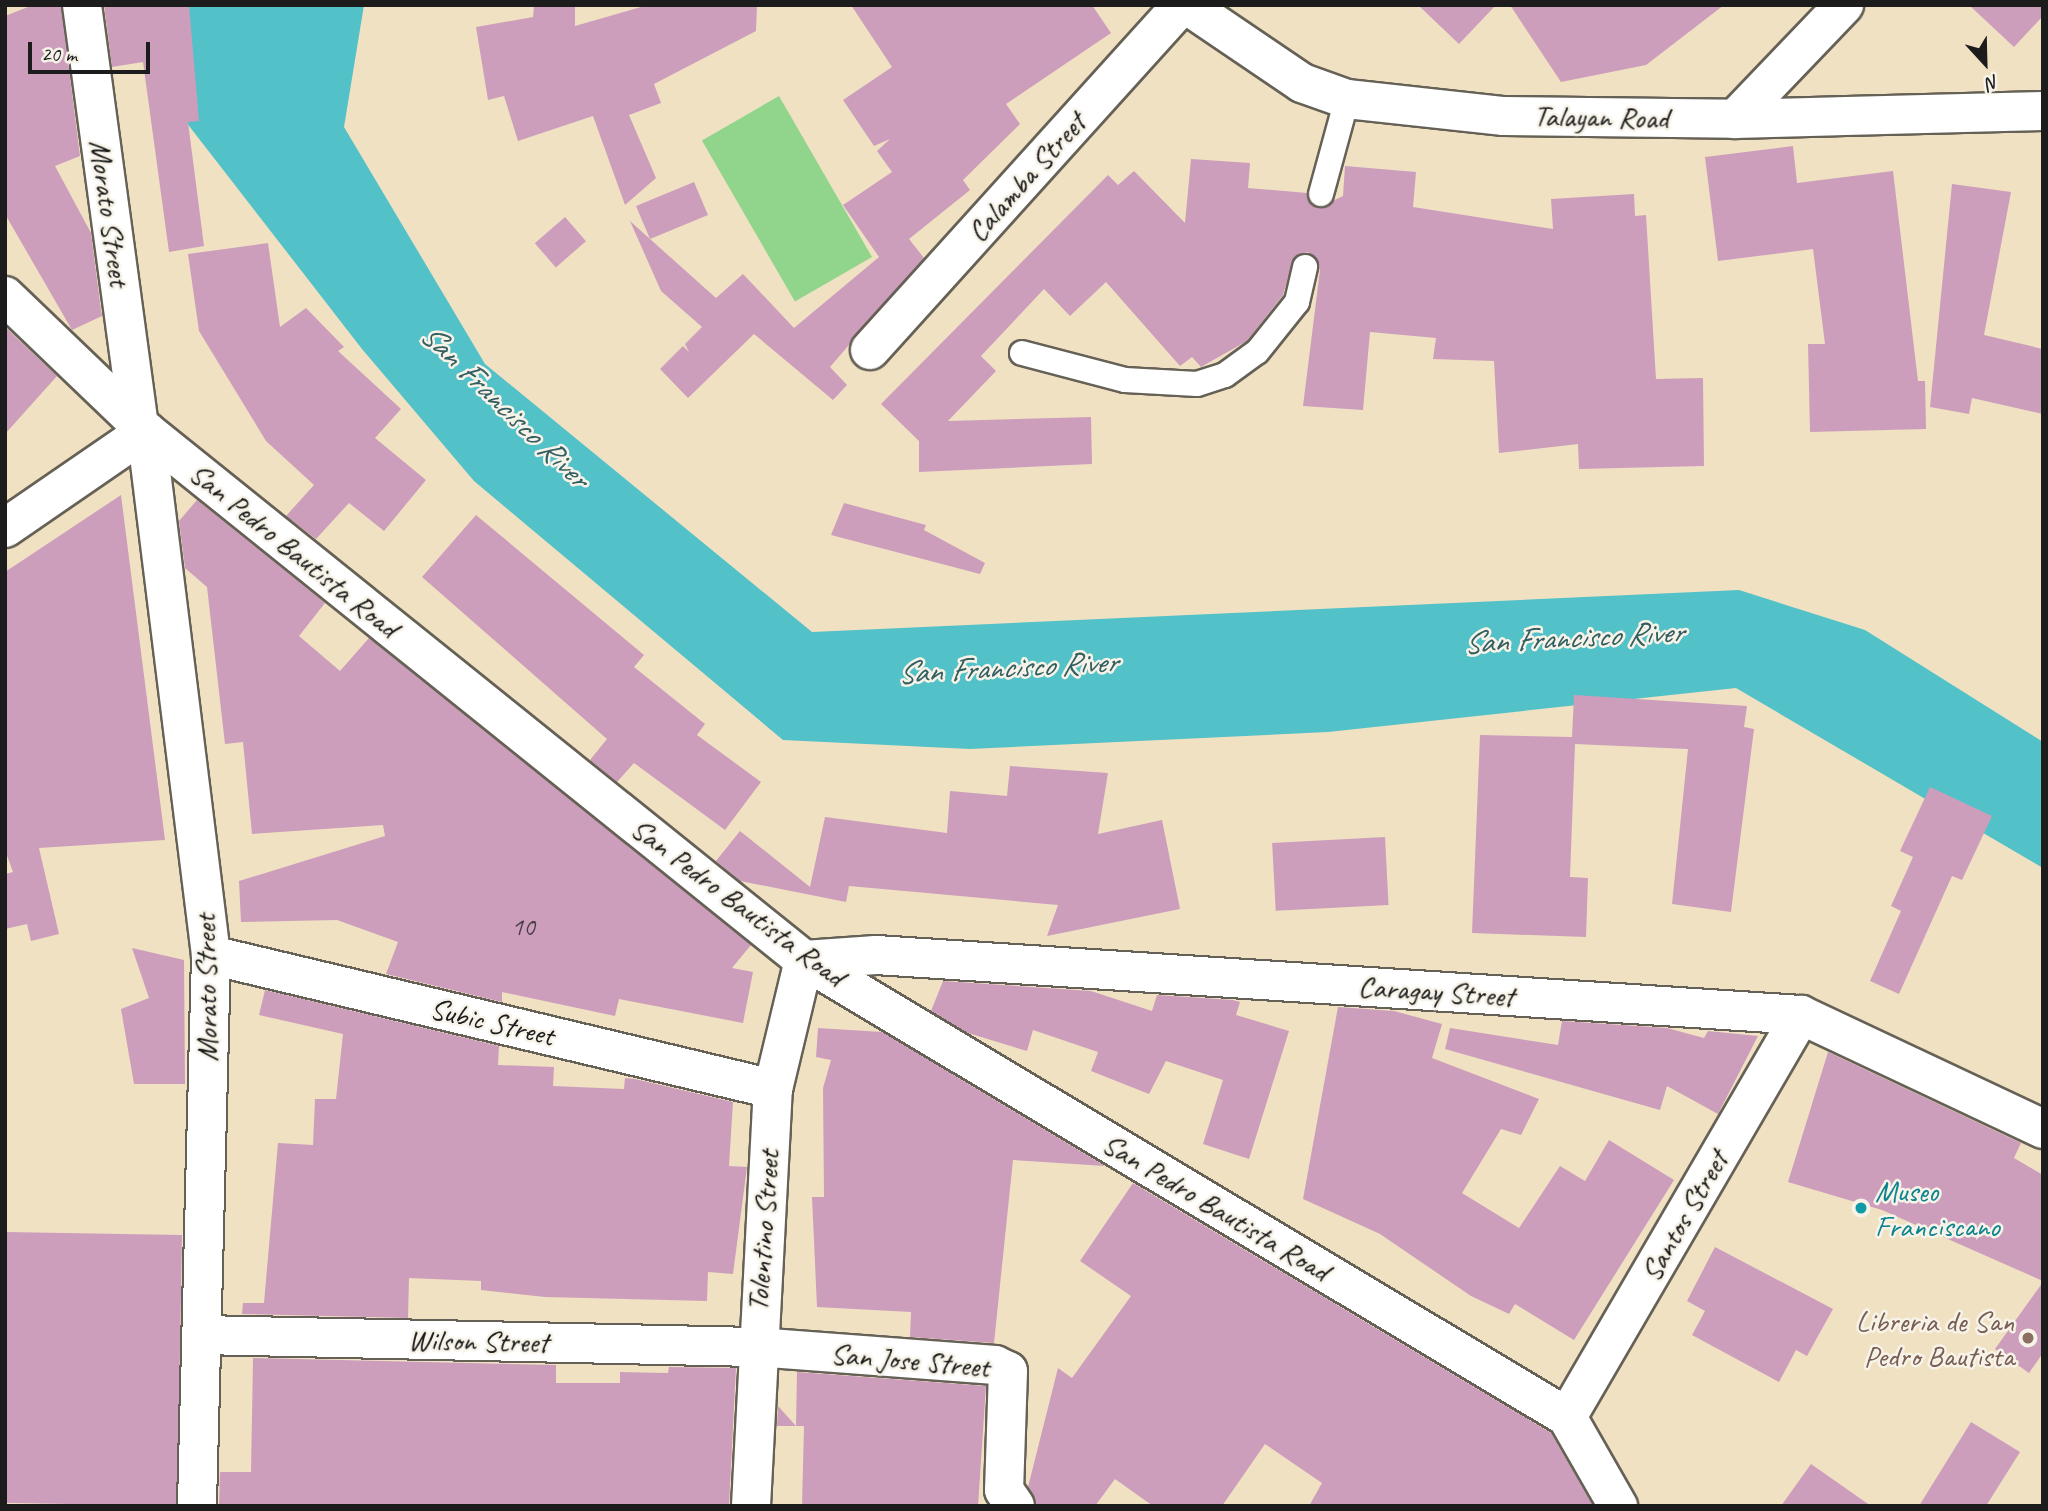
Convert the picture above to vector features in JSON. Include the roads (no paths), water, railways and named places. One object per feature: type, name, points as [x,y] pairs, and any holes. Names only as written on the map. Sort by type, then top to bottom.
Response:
[{"type":"street","name":"Morato Street","points":[[82,5],[142,426],[211,955],[197,1506]]},
{"type":"street","name":"Talayan Road","points":[[1184,5],[1302,83],[1347,99],[1504,116],[1735,119],[2043,111]]},
{"type":"street","name":"Calamba Street","points":[[870,350],[1184,5]]},
{"type":"street","points":[[1735,119],[1844,5]]},
{"type":"street","name":"San Pedro Bautista Road","points":[[5,296],[142,426],[804,960],[1567,1417],[1618,1506]]},
{"type":"street","points":[[5,528],[142,426]]},
{"type":"street","name":"Subic Street","points":[[211,955],[773,1089]]},
{"type":"street","name":"Caragay Street","points":[[804,960],[876,955],[1801,1015],[2043,1129]]},
{"type":"street","name":"Tolentino Street","points":[[751,1506],[755,1347],[773,1089],[804,960]]},
{"type":"street","name":"Santos Street","points":[[1567,1417],[1801,1015]]},
{"type":"street","name":"Wilson Street","points":[[201,1335],[755,1347]]},
{"type":"street","name":"San Jose Street","points":[[755,1347],[1003,1366],[1009,1382],[1004,1490],[1015,1506]]},
{"type":"lane","points":[[1321,194],[1347,99]]},
{"type":"lane","points":[[1022,353],[1125,380],[1197,384],[1257,352],[1297,302],[1305,267]]},
{"type":"water","name":"San Francisco River","points":[[188,5],[364,5],[344,127],[485,364],[812,632],[1739,590],[1865,630],[2043,742],[2043,868],[1736,688],[1328,732],[970,749],[783,740],[474,481],[362,349],[186,122]]},
{"type":"place","name":"Museo Franciscano","points":[[1861,1208]]},
{"type":"place","name":"Libreria de San Pedro Bautista","points":[[2028,1338]]}]
